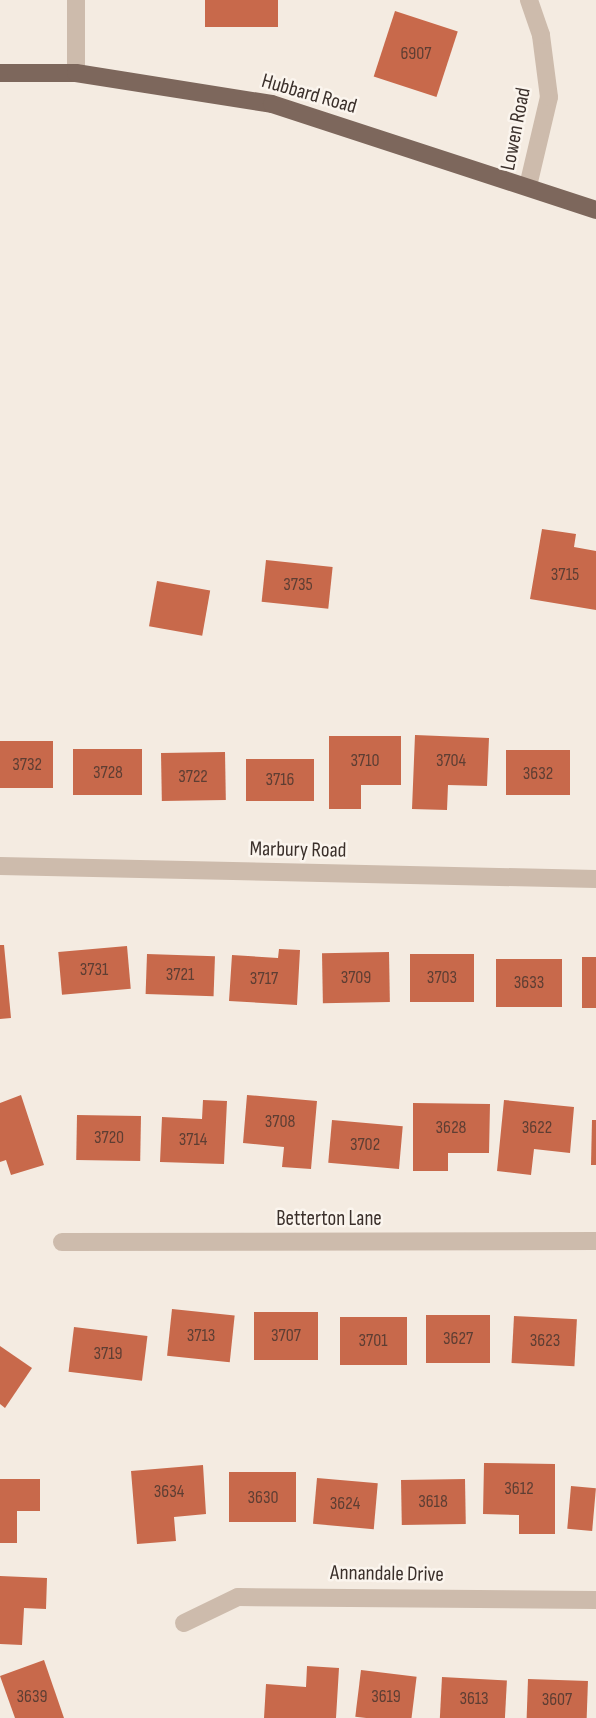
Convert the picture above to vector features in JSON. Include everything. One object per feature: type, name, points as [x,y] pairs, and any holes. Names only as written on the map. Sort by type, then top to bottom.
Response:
[{"type":"main road","name":"Hubbard Road","points":[[0,72],[76,73],[272,104],[528,186],[596,211]]},
{"type":"street","points":[[76,0],[76,73]]},
{"type":"street","name":"Lowen Road","points":[[528,0],[541,35],[549,96],[528,186]]},
{"type":"street","name":"Marbury Road","points":[[0,866],[596,879]]},
{"type":"street","name":"Betterton Lane","points":[[62,1242],[596,1241]]},
{"type":"street","name":"Annandale Drive","points":[[184,1623],[238,1597],[596,1600]]},
{"type":"building","points":[[205,0],[278,0],[278,27],[205,27]]},
{"type":"building","points":[[395,11],[458,31],[436,97],[374,77]]},
{"type":"building","points":[[542,529],[576,534],[574,547],[596,551],[596,610],[530,599]]},
{"type":"building","points":[[266,560],[333,567],[328,609],[262,602]]},
{"type":"building","points":[[157,581],[210,590],[202,636],[149,626]]},
{"type":"building","points":[[415,735],[489,738],[487,786],[448,785],[447,810],[412,809]]},
{"type":"building","points":[[329,736],[401,736],[401,785],[361,785],[361,809],[329,809]]},
{"type":"building","points":[[0,741],[53,741],[53,788],[0,788]]},
{"type":"building","points":[[73,749],[142,749],[142,795],[73,795]]},
{"type":"building","points":[[506,750],[570,750],[570,795],[506,795]]},
{"type":"building","points":[[225,752],[226,800],[162,801],[161,753]]},
{"type":"building","points":[[246,759],[314,759],[314,801],[246,801]]},
{"type":"building","points":[[0,945],[4,945],[11,1018],[0,1019]]},
{"type":"building","points":[[127,946],[131,989],[62,995],[58,952]]},
{"type":"building","points":[[279,949],[300,950],[297,1005],[229,1001],[232,955],[278,958]]},
{"type":"building","points":[[389,952],[390,1002],[323,1003],[322,953]]},
{"type":"building","points":[[147,954],[215,956],[214,996],[146,994]]},
{"type":"building","points":[[410,954],[474,954],[474,1002],[410,1002]]},
{"type":"building","points":[[582,957],[596,957],[596,1008],[582,1008]]},
{"type":"building","points":[[496,959],[562,959],[562,1007],[496,1007]]},
{"type":"building","points":[[21,1095],[44,1165],[11,1175],[6,1160],[0,1162],[0,1103]]},
{"type":"building","points":[[247,1095],[317,1101],[311,1169],[282,1167],[284,1147],[243,1143]]},
{"type":"building","points":[[203,1100],[227,1101],[224,1164],[160,1162],[162,1117],[202,1119]]},
{"type":"building","points":[[504,1100],[574,1107],[570,1153],[534,1149],[531,1175],[497,1171]]},
{"type":"building","points":[[413,1103],[490,1104],[489,1153],[448,1153],[448,1171],[413,1171]]},
{"type":"building","points":[[77,1115],[141,1116],[140,1161],[76,1160]]},
{"type":"building","points":[[332,1120],[403,1126],[399,1169],[328,1163]]},
{"type":"building","points":[[592,1120],[596,1120],[596,1165],[591,1165]]},
{"type":"building","points":[[172,1309],[235,1316],[230,1362],[167,1356]]},
{"type":"building","points":[[254,1312],[318,1312],[318,1360],[254,1360]]},
{"type":"building","points":[[426,1315],[490,1315],[490,1363],[426,1363]]},
{"type":"building","points":[[514,1316],[577,1319],[574,1366],[512,1363]]},
{"type":"building","points":[[340,1317],[407,1317],[407,1365],[340,1365]]},
{"type":"building","points":[[74,1327],[147,1336],[142,1381],[69,1372]]},
{"type":"building","points":[[0,1346],[32,1368],[5,1408],[0,1404]]},
{"type":"building","points":[[484,1463],[555,1464],[555,1534],[519,1534],[519,1515],[483,1514]]},
{"type":"building","points":[[203,1465],[206,1514],[174,1517],[176,1541],[137,1544],[131,1471]]},
{"type":"building","points":[[229,1472],[296,1472],[296,1522],[229,1522]]},
{"type":"building","points":[[317,1478],[378,1483],[374,1529],[313,1524]]},
{"type":"building","points":[[0,1479],[40,1479],[40,1511],[17,1511],[17,1543],[0,1543]]},
{"type":"building","points":[[465,1479],[466,1524],[402,1525],[401,1480]]},
{"type":"building","points":[[571,1486],[596,1488],[592,1531],[567,1529]]},
{"type":"building","points":[[0,1576],[47,1578],[46,1609],[24,1608],[22,1645],[0,1644]]},
{"type":"building","points":[[44,1660],[64,1718],[15,1718],[0,1676]]},
{"type":"building","points":[[307,1666],[339,1668],[336,1718],[264,1718],[266,1684],[306,1687]]},
{"type":"building","points":[[361,1670],[417,1677],[412,1718],[355,1717]]},
{"type":"building","points":[[442,1677],[507,1680],[505,1718],[440,1718]]},
{"type":"building","points":[[528,1679],[588,1681],[587,1718],[527,1718]]}]
